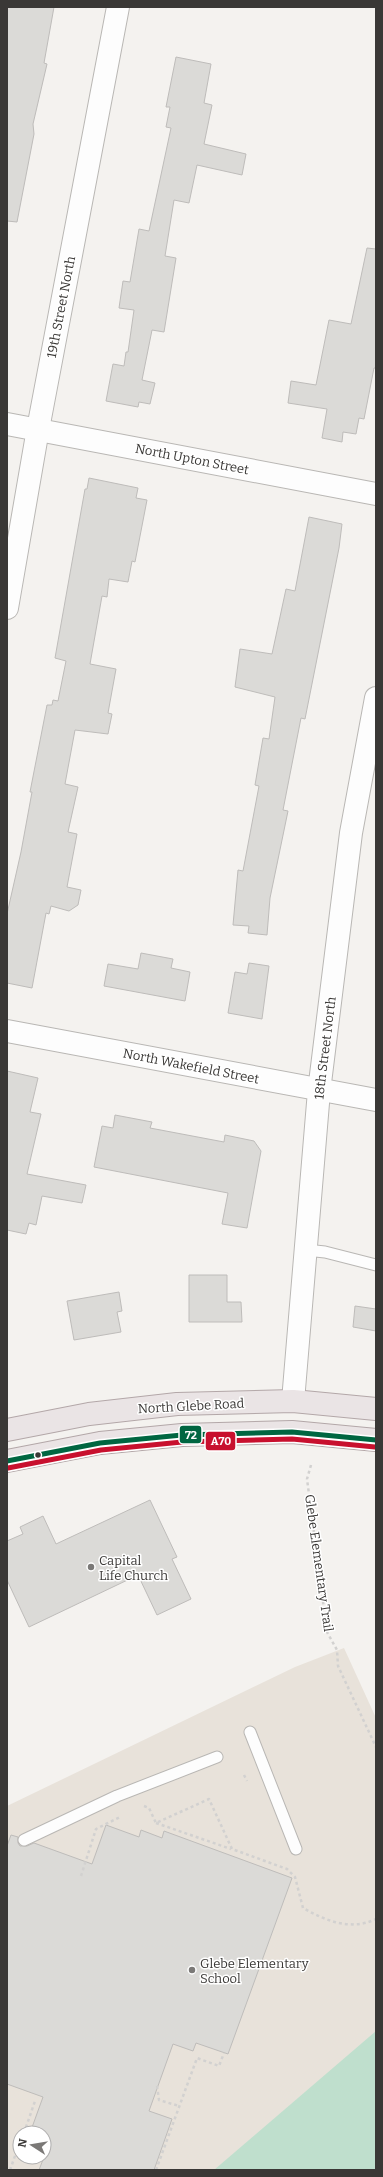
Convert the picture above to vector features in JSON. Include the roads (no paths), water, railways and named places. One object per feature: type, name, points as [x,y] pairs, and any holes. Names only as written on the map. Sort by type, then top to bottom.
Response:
[{"type":"main road","name":"North Glebe Road","points":[[7,1430],[89,1414],[177,1404],[293,1401],[376,1409]]},
{"type":"main road","points":[[7,1461],[100,1443],[182,1435],[292,1432],[376,1440]]},
{"type":"street","name":"19th Street North","points":[[7,608],[38,429],[118,7]]},
{"type":"street","name":"North Upton Street","points":[[7,424],[376,494]]},
{"type":"street","name":"18th Street North","points":[[293,1401],[319,1091],[351,833],[376,698]]},
{"type":"street","name":"North Wakefield Street","points":[[7,1031],[319,1091],[376,1100]]},
{"type":"lane","points":[[306,1250],[325,1252],[376,1265]]},
{"type":"lane","points":[[250,1732],[296,1849]]},
{"type":"lane","points":[[24,1840],[117,1796],[217,1757]]},
{"type":"place","name":"Capital Life Church","points":[[91,1567]]},
{"type":"place","name":"Glebe Elementary School","points":[[192,1970]]}]
